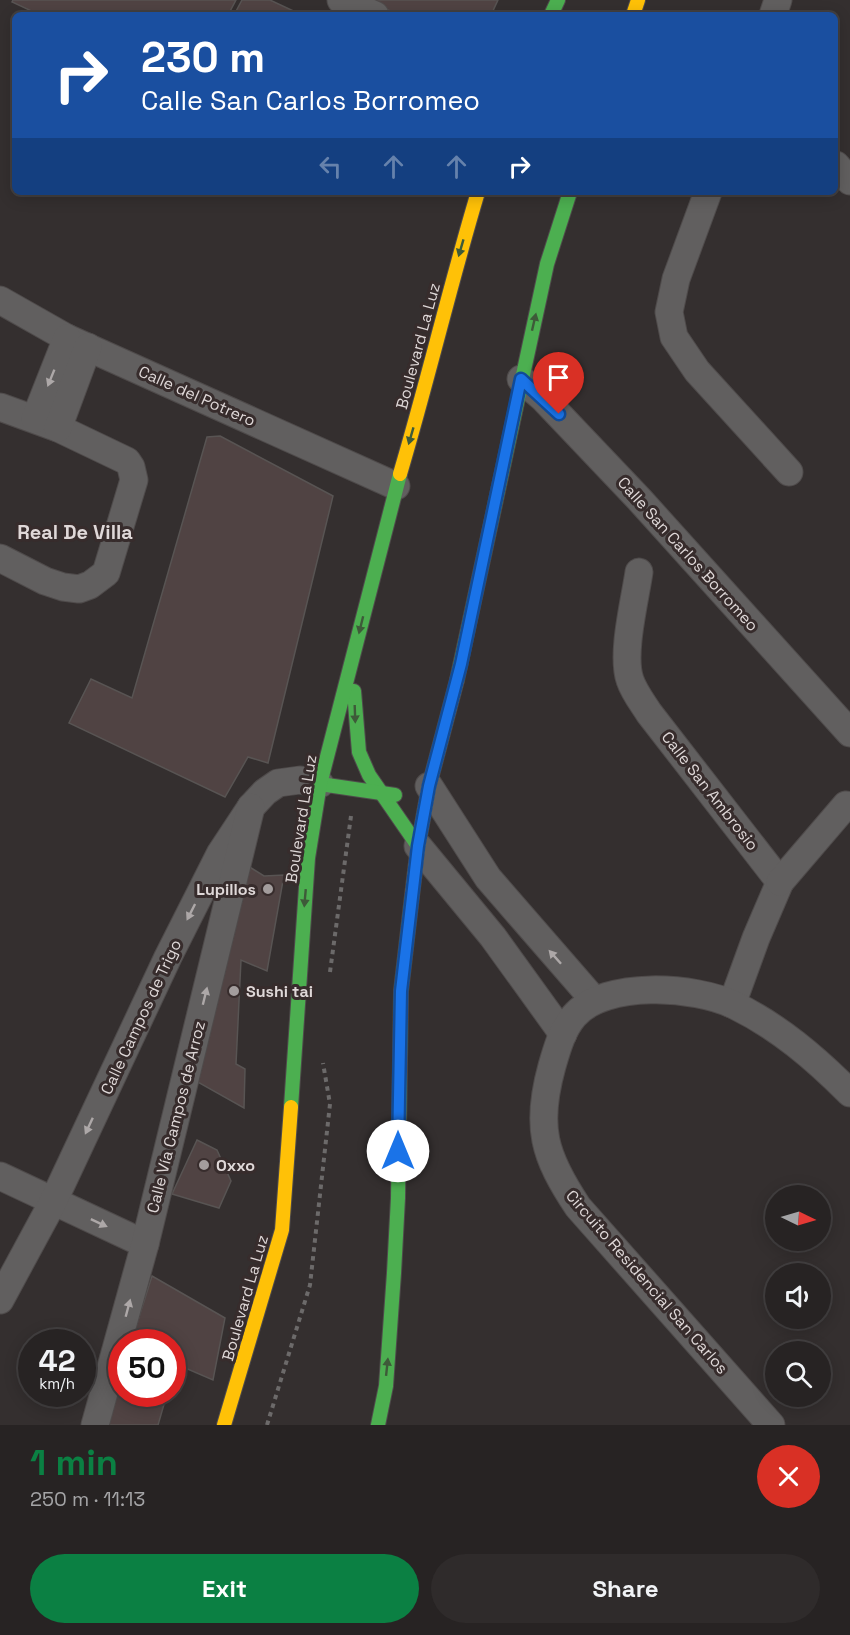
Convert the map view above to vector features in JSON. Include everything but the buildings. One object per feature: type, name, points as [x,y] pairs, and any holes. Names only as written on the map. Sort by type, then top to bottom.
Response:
[{"type":"main road","name":"Boulevard La Luz","points":[[224,1425],[282,1230],[308,858],[320,784],[396,486],[454,271],[477,195]]},
{"type":"main road","points":[[378,1425],[386,1386],[396,1241],[401,991],[418,846],[429,786],[461,664],[547,264],[569,195]]},
{"type":"main road","points":[[353,656],[355,720],[359,752],[369,775],[418,846]]},
{"type":"main road","points":[[320,784],[383,794],[409,795],[429,786]]},
{"type":"street","points":[[341,0],[368,12]]},
{"type":"street","points":[[838,167],[850,181]]},
{"type":"street","points":[[707,195],[676,279],[669,312],[674,337],[697,371],[789,472]]},
{"type":"street","name":"Calle del Potrero","points":[[0,300],[78,342],[396,486]]},
{"type":"street","points":[[46,423],[78,342]]},
{"type":"street","name":"Calle San Carlos Borromeo","points":[[521,379],[543,398],[639,499],[850,733]]},
{"type":"street","points":[[0,407],[46,423],[127,461],[133,474],[130,494],[106,573],[90,585],[79,589],[63,587],[45,581],[0,558]]},
{"type":"street","name":"Calle San Ambrosio","points":[[639,572],[627,653],[630,680],[636,694],[780,882]]},
{"type":"street","name":"Calle Campos de Trigo","points":[[0,1300],[53,1202],[168,957],[220,854],[251,807],[265,792],[278,783],[300,780],[320,784]]},
{"type":"street","points":[[429,786],[488,878],[594,1000]]},
{"type":"street","points":[[732,1004],[780,882],[846,805]]},
{"type":"street","name":"Calle Vía Campos de Arroz","points":[[95,1425],[145,1244],[251,807]]},
{"type":"street","points":[[418,846],[493,937],[563,1034]]},
{"type":"street","points":[[464,902],[488,878]]},
{"type":"street","name":"Circuito Residencial San Carlos","points":[[771,1425],[578,1207],[557,1175],[545,1141],[547,1085],[563,1034],[574,1015],[594,1000],[626,991],[667,991],[701,994],[732,1004],[773,1026],[814,1058],[850,1093]]},
{"type":"street","points":[[0,1176],[145,1244]]},
{"type":"traffic: fast","points":[[552,12],[558,0]]},
{"type":"traffic: fast","points":[[457,680],[547,264],[569,195]]},
{"type":"traffic: fast","points":[[291,1107],[308,858],[320,784],[400,474]]},
{"type":"traffic: fast","points":[[354,691],[359,752],[369,775],[418,846]]},
{"type":"traffic: fast","points":[[320,784],[395,795]]},
{"type":"traffic: fast","points":[[378,1425],[386,1386],[394,1273],[398,1198],[401,991],[412,896]]},
{"type":"traffic: slow","points":[[634,12],[638,0]]},
{"type":"traffic: slow","points":[[400,474],[477,195]]},
{"type":"traffic: slow","points":[[412,896],[429,786],[457,680]]},
{"type":"traffic: slow","points":[[224,1425],[282,1230],[291,1107]]},
{"type":"place","name":"Lupillos","points":[[268,889]]},
{"type":"place","name":"Sushi tai","points":[[234,991]]},
{"type":"place","name":"Oxxo","points":[[204,1165]]},
{"type":"district","name":"Real De Villa","points":[[75,532]]},
{"type":"route","points":[[398,1151],[401,991],[418,846],[429,786],[461,664],[521,379],[559,414]]}]
